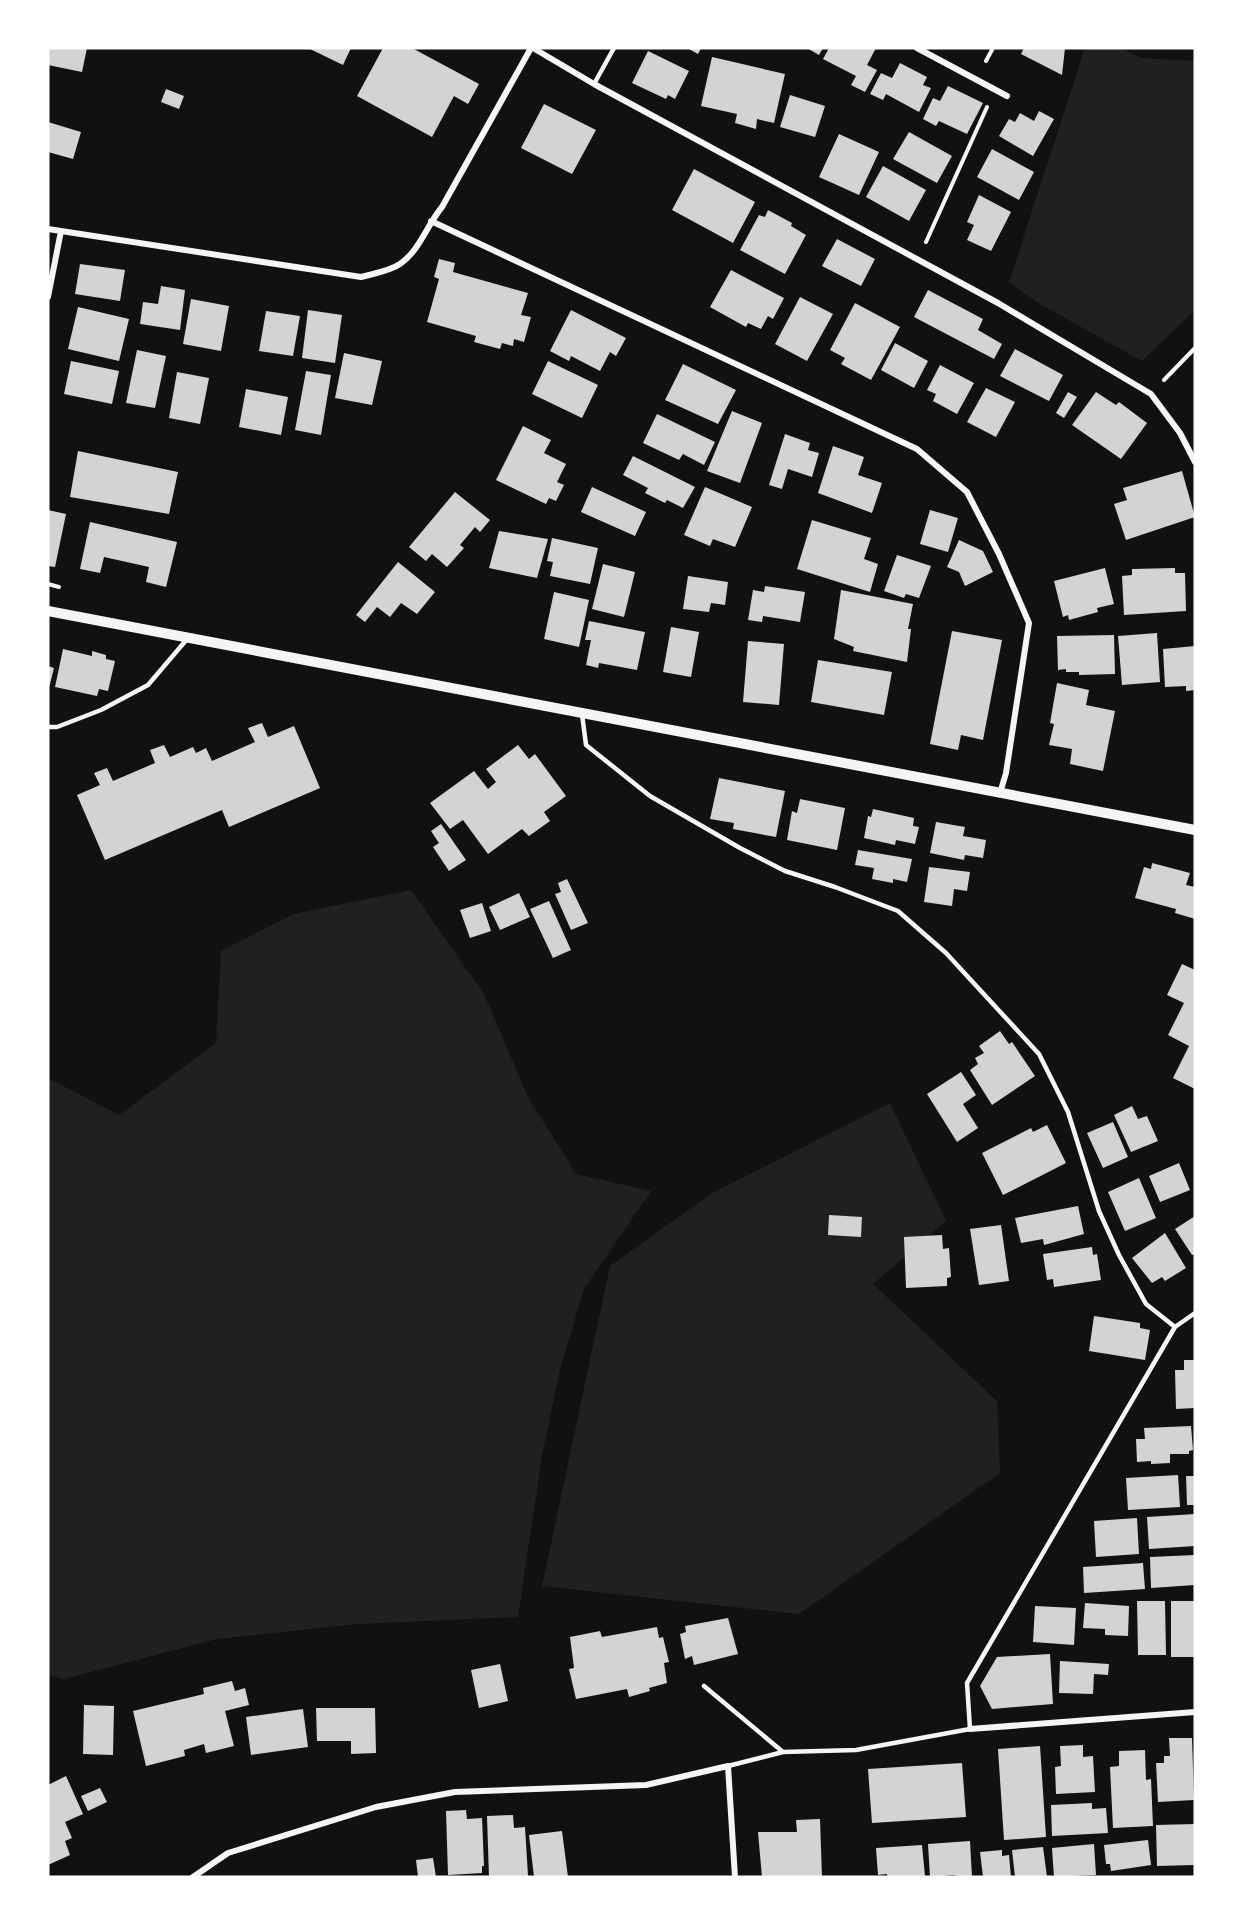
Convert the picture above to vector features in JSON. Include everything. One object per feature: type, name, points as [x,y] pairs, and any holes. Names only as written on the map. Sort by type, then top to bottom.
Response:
[{"type":"street","points":[[48,229],[360,278],[400,264],[419,244],[431,221],[442,207],[532,48],[594,84],[998,303],[1151,394],[1180,433],[1195,462]]},
{"type":"street","points":[[917,48],[1007,96]]},
{"type":"street","points":[[431,221],[917,449],[967,492],[999,554],[1029,623],[1006,772],[1000,793]]},
{"type":"street","points":[[48,297],[61,231]]},
{"type":"street","points":[[48,611],[1195,830]]},
{"type":"street","points":[[970,1729],[1195,1712]]},
{"type":"street","points":[[193,1877],[228,1853],[376,1807],[455,1792],[646,1785],[728,1766],[735,1877]]},
{"type":"lane","points":[[594,84],[614,48]]},
{"type":"lane","points":[[48,727],[57,728],[101,710],[148,685],[188,637]]},
{"type":"lane","points":[[582,714],[586,745],[650,796],[785,871],[898,911],[946,953],[1039,1054],[1068,1112],[1099,1211],[1119,1255],[1146,1304],[1175,1328]]},
{"type":"lane","points":[[728,1766],[783,1752],[856,1750],[970,1729],[967,1683],[1175,1328],[1195,1313]]},
{"type":"lane","points":[[704,1686],[783,1752]]},
{"type":"path","points":[[918,259],[995,90]]},
{"type":"path","points":[[1151,394],[1195,348]]},
{"type":"shaded area","points":[[1085,48],[1121,48],[1141,58],[1195,61],[1195,310],[1142,361],[1038,303],[1009,282]]},
{"type":"shaded area","points":[[411,890],[484,994],[528,1097],[576,1174],[651,1191],[584,1289],[560,1369],[542,1456],[518,1617],[358,1624],[217,1639],[64,1679],[48,1675],[48,1078],[119,1115],[216,1043],[221,951],[293,914]]},
{"type":"shaded area","points":[[890,1103],[946,1221],[873,1284],[997,1401],[1000,1473],[799,1614],[542,1586],[610,1266],[712,1193]]},
{"type":"building","points":[[48,48],[87,48],[82,72],[48,65]]},
{"type":"building","points":[[308,48],[351,48],[343,65]]},
{"type":"building","points":[[383,48],[412,48],[479,84],[468,104],[454,96],[432,137],[357,96]]},
{"type":"building","points":[[687,48],[701,48],[698,54]]},
{"type":"building","points":[[807,48],[823,48],[819,55]]},
{"type":"building","points":[[829,48],[876,48],[867,65],[877,70],[865,92],[851,85],[856,76],[823,59]]},
{"type":"building","points":[[1024,48],[1065,48],[1062,75],[1021,54]]},
{"type":"building","points":[[648,51],[689,71],[675,99],[668,95],[666,99],[632,83]]},
{"type":"building","points":[[712,57],[785,74],[774,123],[757,119],[756,129],[735,123],[737,114],[701,106]]},
{"type":"building","points":[[900,63],[927,77],[923,85],[931,88],[919,112],[886,94],[883,100],[870,94],[881,73],[892,78]]},
{"type":"building","points":[[948,86],[983,103],[967,134],[939,121],[936,126],[923,119],[933,98],[940,101]]},
{"type":"building","points":[[166,89],[184,96],[179,109],[161,102]]},
{"type":"building","points":[[790,95],[825,106],[815,137],[780,127]]},
{"type":"building","points":[[544,104],[596,130],[572,174],[521,148]]},
{"type":"building","points":[[1039,111],[1054,119],[1033,156],[999,136],[1009,119],[1015,122],[1020,113],[1034,121]]},
{"type":"building","points":[[48,122],[81,132],[73,159],[48,152]]},
{"type":"building","points":[[909,132],[952,156],[937,183],[893,159]]},
{"type":"building","points":[[839,134],[879,152],[859,195],[819,177]]},
{"type":"building","points":[[992,149],[1034,172],[1019,200],[977,177]]},
{"type":"building","points":[[883,166],[926,190],[909,221],[866,197]]},
{"type":"building","points":[[694,169],[755,202],[733,243],[672,210]]},
{"type":"building","points":[[979,195],[1011,212],[991,251],[967,240],[974,225],[967,222]]},
{"type":"building","points":[[768,210],[792,223],[791,226],[806,235],[785,274],[740,250],[759,215],[765,217]]},
{"type":"building","points":[[837,239],[875,259],[861,286],[822,266]]},
{"type":"building","points":[[439,259],[455,263],[453,272],[528,293],[521,315],[531,317],[524,342],[514,339],[513,346],[502,343],[500,349],[474,342],[476,336],[427,322],[439,279],[434,277]]},
{"type":"building","points":[[80,264],[125,270],[120,301],[75,294]]},
{"type":"building","points":[[731,270],[784,298],[773,319],[768,316],[761,329],[748,323],[746,327],[710,307]]},
{"type":"building","points":[[161,286],[185,290],[180,330],[140,324],[143,302],[158,304]]},
{"type":"building","points":[[928,290],[983,319],[978,330],[1002,344],[994,359],[914,317]]},
{"type":"building","points":[[800,297],[833,314],[807,361],[775,344]]},
{"type":"building","points":[[191,299],[229,306],[221,351],[183,344]]},
{"type":"building","points":[[855,303],[900,327],[871,380],[841,364],[845,358],[830,350]]},
{"type":"building","points":[[78,307],[129,319],[119,361],[68,349]]},
{"type":"building","points":[[308,310],[342,315],[335,363],[302,358]]},
{"type":"building","points":[[571,310],[626,338],[616,356],[610,352],[600,371],[571,356],[569,361],[550,351]]},
{"type":"building","points":[[266,311],[300,316],[293,356],[259,351]]},
{"type":"building","points":[[895,343],[928,361],[914,388],[881,370]]},
{"type":"building","points":[[1015,349],[1063,375],[1049,401],[1000,376]]},
{"type":"building","points":[[137,350],[166,356],[155,408],[126,403]]},
{"type":"building","points":[[344,353],[382,361],[372,405],[335,398]]},
{"type":"building","points":[[71,361],[119,371],[112,404],[64,394]]},
{"type":"building","points":[[548,361],[598,385],[582,418],[532,394]]},
{"type":"building","points":[[683,364],[736,390],[718,424],[665,400]]},
{"type":"building","points":[[940,365],[974,383],[957,414],[933,401],[936,394],[927,390]]},
{"type":"building","points":[[306,371],[331,375],[321,435],[295,430]]},
{"type":"building","points":[[177,372],[209,378],[200,424],[169,418]]},
{"type":"building","points":[[986,388],[1015,402],[996,437],[967,422]]},
{"type":"building","points":[[246,389],[288,397],[281,435],[239,427]]},
{"type":"building","points":[[1068,392],[1077,397],[1064,418],[1056,413]]},
{"type":"building","points":[[1096,392],[1116,405],[1119,402],[1147,423],[1121,459],[1072,425]]},
{"type":"building","points":[[732,411],[762,423],[740,483],[707,471]]},
{"type":"building","points":[[657,414],[715,442],[704,465],[683,454],[679,460],[643,443]]},
{"type":"building","points":[[523,426],[551,440],[544,453],[566,464],[557,482],[564,485],[556,501],[549,498],[546,504],[496,480]]},
{"type":"building","points":[[785,434],[810,443],[808,450],[819,453],[812,477],[788,469],[782,489],[769,485]]},
{"type":"building","points":[[833,446],[864,457],[858,475],[882,483],[872,513],[818,493]]},
{"type":"building","points":[[78,451],[178,472],[169,514],[70,497]]},
{"type":"building","points":[[633,456],[695,487],[683,508],[667,500],[665,503],[645,493],[648,488],[623,475]]},
{"type":"building","points":[[1182,471],[1195,517],[1126,540],[1114,504],[1127,500],[1123,488]]},
{"type":"building","points":[[592,487],[646,512],[635,536],[581,512]]},
{"type":"building","points":[[705,487],[752,507],[735,547],[713,539],[710,546],[684,535]]},
{"type":"building","points":[[455,492],[490,520],[480,532],[475,527],[460,545],[464,548],[447,567],[432,554],[426,561],[409,547]]},
{"type":"building","points":[[48,510],[66,514],[55,567],[48,566]]},
{"type":"building","points":[[930,510],[958,518],[948,552],[920,544]]},
{"type":"building","points":[[812,520],[871,538],[864,559],[878,564],[870,592],[797,569]]},
{"type":"building","points":[[90,522],[177,542],[166,587],[146,582],[149,567],[104,557],[100,573],[80,569]]},
{"type":"building","points":[[499,531],[548,539],[537,578],[489,568]]},
{"type":"building","points":[[552,538],[598,548],[590,584],[550,576],[553,562],[547,561]]},
{"type":"building","points":[[959,540],[983,551],[993,572],[965,586],[959,572],[947,567]]},
{"type":"building","points":[[897,555],[931,566],[919,598],[906,594],[904,598],[884,591]]},
{"type":"building","points":[[398,562],[435,592],[417,614],[401,603],[390,617],[377,607],[365,622],[356,615]]},
{"type":"building","points":[[603,564],[635,572],[624,617],[592,609]]},
{"type":"building","points":[[1105,568],[1114,604],[1097,608],[1098,612],[1069,620],[1068,615],[1063,617],[1054,581]]},
{"type":"building","points":[[1175,568],[1175,573],[1185,573],[1186,611],[1124,615],[1122,576],[1132,575],[1132,569]]},
{"type":"building","points":[[688,576],[728,582],[725,605],[711,603],[709,612],[683,609]]},
{"type":"building","points":[[765,586],[805,592],[800,622],[763,616],[762,622],[748,620],[753,590],[764,592]]},
{"type":"building","points":[[841,590],[913,604],[908,629],[911,629],[907,662],[853,651],[854,647],[834,639]]},
{"type":"building","points":[[554,592],[589,600],[579,647],[544,639]]},
{"type":"building","points":[[589,621],[645,632],[637,670],[599,663],[598,668],[586,665],[591,640],[585,640]]},
{"type":"building","points":[[671,627],[699,632],[691,677],[663,672]]},
{"type":"building","points":[[952,631],[1002,640],[983,740],[961,735],[958,750],[930,744]]},
{"type":"building","points":[[1157,633],[1160,682],[1122,685],[1118,636]]},
{"type":"building","points":[[1114,635],[1115,674],[1079,675],[1079,672],[1058,670],[1057,636]]},
{"type":"building","points":[[748,641],[784,644],[779,705],[743,702]]},
{"type":"building","points":[[1195,646],[1195,690],[1186,691],[1186,686],[1165,687],[1163,649]]},
{"type":"building","points":[[63,649],[92,656],[92,651],[106,655],[106,659],[115,661],[108,691],[99,689],[97,696],[55,687]]},
{"type":"building","points":[[818,660],[892,672],[884,715],[811,702]]},
{"type":"building","points":[[48,666],[54,668],[49,688],[48,688]]},
{"type":"building","points":[[1057,683],[1089,690],[1086,705],[1115,711],[1103,771],[1070,764],[1072,749],[1049,745],[1054,724],[1050,723]]},
{"type":"building","points":[[262,723],[268,737],[294,726],[320,788],[229,827],[222,810],[105,860],[77,795],[100,785],[94,773],[107,768],[113,781],[155,763],[150,750],[164,745],[170,757],[193,747],[196,753],[206,748],[212,761],[255,742],[248,728]]},
{"type":"building","points":[[518,745],[529,759],[535,754],[566,796],[544,812],[550,821],[529,836],[522,829],[488,854],[463,820],[450,829],[430,803],[474,771],[488,789],[496,782],[486,769]]},
{"type":"building","points":[[719,778],[785,791],[776,837],[733,829],[734,823],[710,819]]},
{"type":"building","points":[[800,799],[845,808],[837,850],[787,840],[792,811],[797,813]]},
{"type":"building","points":[[873,809],[914,818],[913,826],[919,827],[915,844],[896,840],[895,845],[864,838],[868,816],[871,817]]},
{"type":"building","points":[[936,822],[965,827],[963,836],[986,840],[983,858],[965,855],[964,860],[930,853]]},
{"type":"building","points":[[441,824],[466,860],[449,871],[433,847],[439,843],[431,831]]},
{"type":"building","points":[[858,850],[912,859],[907,882],[893,879],[893,883],[872,879],[874,868],[855,865]]},
{"type":"building","points":[[1152,863],[1190,873],[1186,885],[1195,887],[1195,919],[1175,913],[1176,909],[1135,898],[1144,867],[1151,869]]},
{"type":"building","points":[[929,867],[970,872],[967,891],[954,889],[952,906],[924,902]]},
{"type":"building","points":[[567,879],[588,923],[571,930],[555,894],[561,892],[558,883]]},
{"type":"building","points":[[519,893],[530,917],[500,930],[489,907]]},
{"type":"building","points":[[549,901],[571,950],[553,958],[530,909]]},
{"type":"building","points":[[482,903],[491,931],[470,938],[460,910]]},
{"type":"building","points":[[1182,964],[1195,970],[1195,1089],[1173,1078],[1189,1046],[1168,1035],[1184,1003],[1167,995]]},
{"type":"building","points":[[1000,1031],[1009,1044],[1012,1042],[1035,1076],[992,1105],[970,1070],[978,1064],[975,1058],[984,1053],[979,1046]]},
{"type":"building","points":[[961,1072],[976,1095],[963,1104],[978,1128],[957,1142],[927,1094]]},
{"type":"building","points":[[1132,1106],[1138,1119],[1147,1116],[1158,1141],[1131,1152],[1114,1115]]},
{"type":"building","points":[[1113,1122],[1128,1157],[1103,1168],[1087,1133]]},
{"type":"building","points":[[1047,1125],[1066,1163],[1003,1195],[982,1153],[1031,1128],[1033,1132]]},
{"type":"building","points":[[1179,1163],[1190,1190],[1160,1202],[1149,1176]]},
{"type":"building","points":[[1139,1178],[1156,1218],[1125,1231],[1108,1192]]},
{"type":"building","points":[[1078,1206],[1084,1234],[1044,1245],[1043,1239],[1021,1243],[1015,1218]]},
{"type":"building","points":[[829,1215],[862,1217],[861,1237],[828,1235]]},
{"type":"building","points":[[1195,1216],[1195,1254],[1192,1255],[1175,1229]]},
{"type":"building","points":[[1001,1225],[1009,1281],[979,1285],[970,1229]]},
{"type":"building","points":[[1165,1233],[1186,1268],[1165,1281],[1162,1277],[1152,1283],[1132,1258]]},
{"type":"building","points":[[942,1235],[943,1249],[949,1248],[951,1277],[947,1278],[947,1286],[906,1288],[904,1237]]},
{"type":"building","points":[[1092,1247],[1093,1255],[1097,1254],[1101,1280],[1054,1287],[1053,1279],[1047,1280],[1043,1254]]},
{"type":"building","points":[[1094,1316],[1140,1323],[1140,1328],[1150,1330],[1145,1360],[1089,1351]]},
{"type":"building","points":[[1184,1360],[1195,1360],[1195,1408],[1176,1409],[1175,1370],[1184,1370]]},
{"type":"building","points":[[1191,1426],[1193,1450],[1189,1451],[1189,1454],[1170,1454],[1170,1463],[1137,1462],[1136,1439],[1145,1439],[1144,1428]]},
{"type":"building","points":[[1178,1475],[1180,1507],[1128,1510],[1126,1478]]},
{"type":"building","points":[[1186,1476],[1195,1476],[1195,1505],[1187,1505]]},
{"type":"building","points":[[1195,1514],[1195,1546],[1149,1549],[1147,1517]]},
{"type":"building","points":[[1137,1518],[1139,1554],[1096,1557],[1094,1521]]},
{"type":"building","points":[[1195,1555],[1195,1585],[1151,1588],[1150,1557]]},
{"type":"building","points":[[1143,1563],[1145,1589],[1084,1593],[1083,1567]]},
{"type":"building","points":[[1137,1601],[1165,1601],[1166,1655],[1138,1655]]},
{"type":"building","points":[[1171,1601],[1195,1601],[1195,1657],[1171,1657]]},
{"type":"building","points":[[1085,1603],[1129,1606],[1128,1636],[1105,1635],[1105,1629],[1083,1628]]},
{"type":"building","points":[[1035,1606],[1076,1608],[1074,1645],[1033,1642]]},
{"type":"building","points":[[728,1618],[738,1654],[694,1665],[692,1656],[685,1659],[680,1634],[686,1632],[685,1626]]},
{"type":"building","points":[[657,1627],[659,1638],[663,1637],[669,1662],[664,1663],[667,1683],[629,1697],[627,1689],[576,1699],[569,1669],[574,1668],[570,1637],[600,1631],[602,1637]]},
{"type":"building","points":[[1050,1654],[1053,1704],[992,1709],[980,1686],[997,1657]]},
{"type":"building","points":[[1060,1661],[1109,1664],[1108,1675],[1094,1674],[1093,1694],[1059,1693]]},
{"type":"building","points":[[500,1664],[508,1701],[479,1708],[471,1670]]},
{"type":"building","points":[[232,1681],[235,1691],[245,1688],[249,1705],[225,1711],[234,1746],[206,1753],[204,1744],[184,1750],[185,1756],[146,1766],[133,1711],[204,1694],[203,1688]]},
{"type":"building","points":[[84,1705],[114,1706],[113,1755],[83,1754]]},
{"type":"building","points":[[316,1708],[375,1708],[376,1753],[351,1754],[351,1741],[317,1741]]},
{"type":"building","points":[[303,1709],[308,1747],[251,1755],[246,1717]]},
{"type":"building","points":[[1169,1738],[1192,1738],[1194,1800],[1158,1802],[1156,1763],[1164,1763],[1164,1756],[1170,1756]]},
{"type":"building","points":[[1083,1745],[1083,1757],[1093,1756],[1095,1792],[1056,1794],[1055,1767],[1061,1766],[1060,1746]]},
{"type":"building","points":[[1040,1746],[1046,1837],[1004,1840],[998,1749]]},
{"type":"building","points":[[1145,1750],[1146,1780],[1151,1779],[1153,1826],[1113,1828],[1110,1767],[1119,1766],[1119,1751]]},
{"type":"building","points":[[962,1763],[966,1817],[872,1823],[868,1769]]},
{"type":"building","points":[[66,1776],[83,1814],[65,1822],[72,1838],[65,1841],[70,1855],[48,1865],[48,1785]]},
{"type":"building","points":[[100,1788],[107,1802],[88,1811],[81,1796]]},
{"type":"building","points":[[1092,1803],[1092,1809],[1106,1808],[1108,1833],[1052,1836],[1051,1805]]},
{"type":"building","points":[[466,1810],[467,1819],[482,1818],[484,1866],[482,1866],[482,1873],[448,1875],[446,1811]]},
{"type":"building","points":[[513,1815],[514,1828],[525,1827],[528,1876],[489,1877],[487,1816]]},
{"type":"building","points":[[820,1819],[822,1877],[762,1877],[758,1832],[797,1832],[796,1820]]},
{"type":"building","points":[[1195,1824],[1195,1865],[1157,1866],[1156,1825]]},
{"type":"building","points":[[562,1831],[568,1877],[534,1877],[529,1835]]},
{"type":"building","points":[[1148,1840],[1151,1865],[1111,1871],[1110,1864],[1106,1864],[1104,1845]]},
{"type":"building","points":[[970,1841],[972,1877],[955,1877],[955,1875],[930,1877],[928,1844]]},
{"type":"building","points":[[1094,1844],[1096,1875],[1054,1877],[1052,1848]]},
{"type":"building","points":[[922,1845],[925,1876],[887,1877],[887,1874],[878,1875],[876,1848]]},
{"type":"building","points":[[1043,1847],[1047,1877],[1015,1877],[1012,1850]]},
{"type":"building","points":[[1002,1850],[1002,1856],[1009,1855],[1011,1877],[983,1877],[980,1852]]},
{"type":"building","points":[[433,1858],[436,1877],[418,1877],[416,1860]]}]
